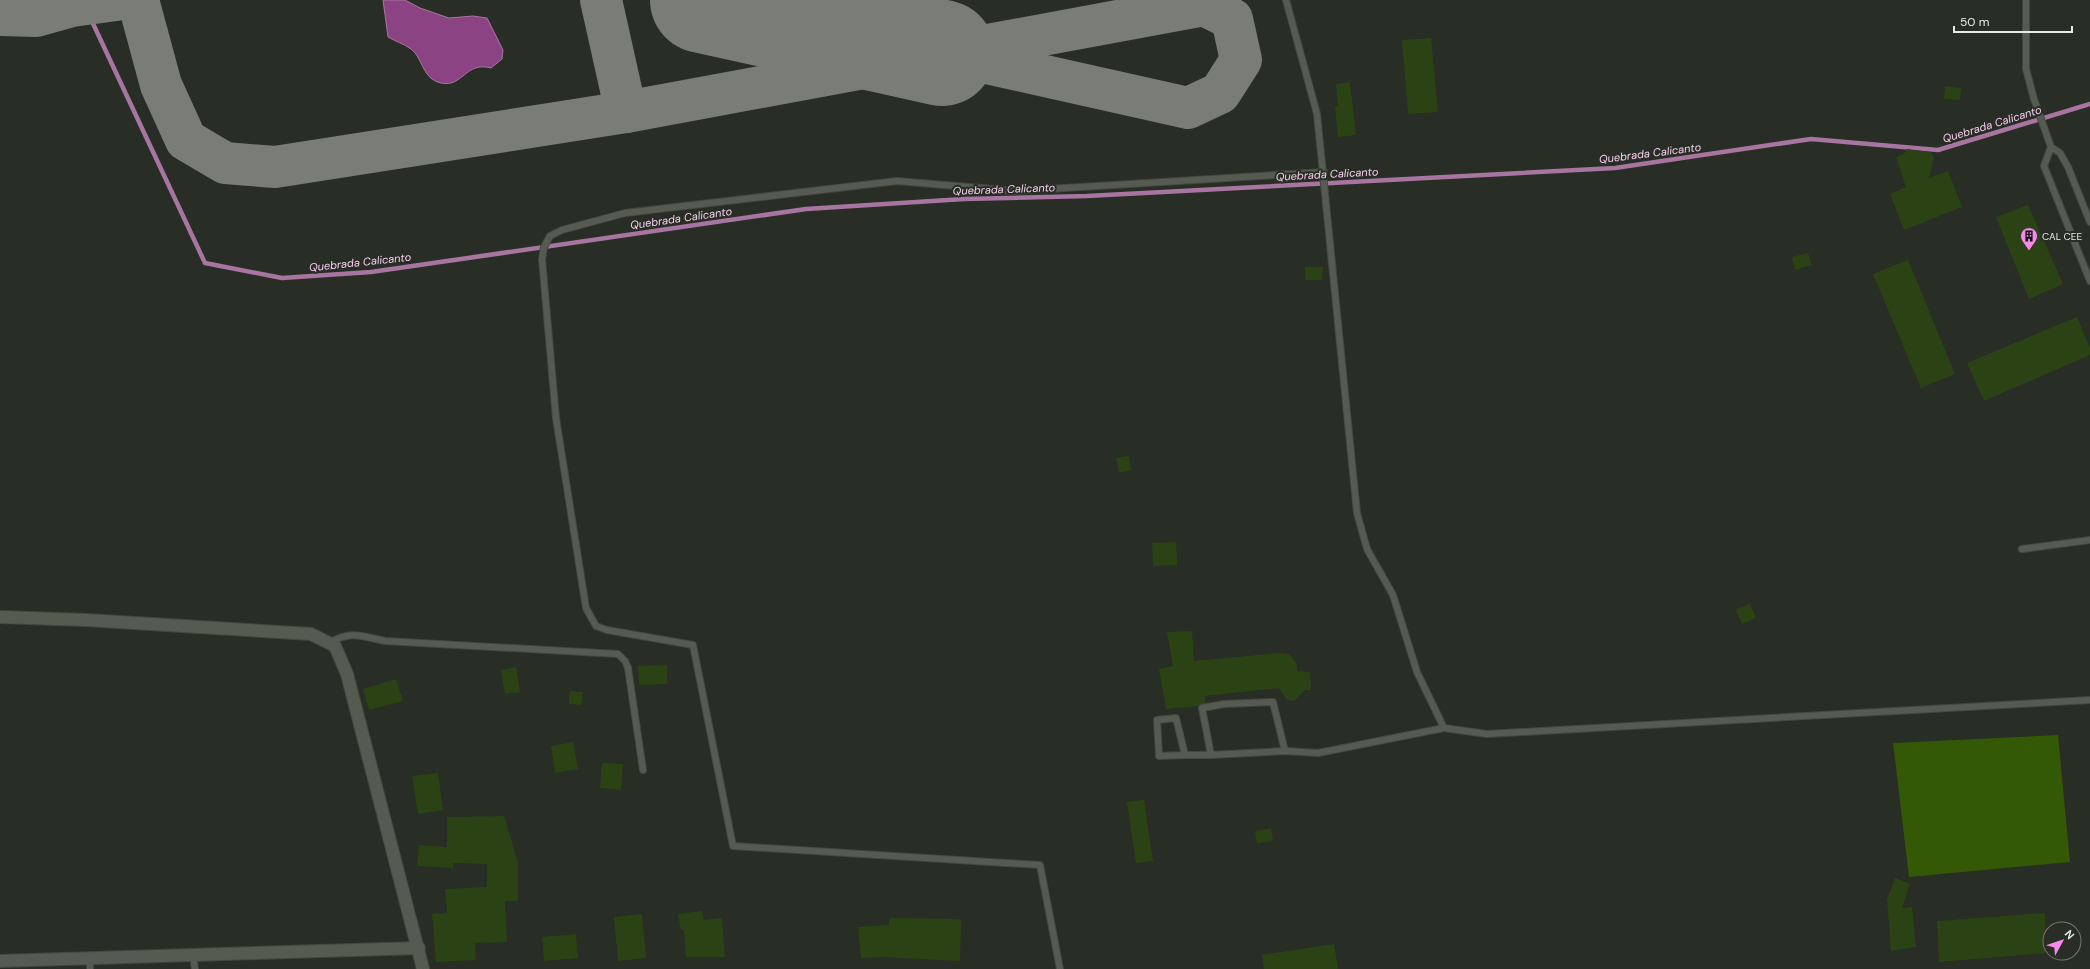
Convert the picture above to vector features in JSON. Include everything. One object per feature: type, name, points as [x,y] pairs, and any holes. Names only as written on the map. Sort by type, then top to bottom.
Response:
[{"type":"street","points":[[0,617],[86,620],[311,634],[335,646],[347,674],[424,969]]},
{"type":"street","points":[[0,961],[47,964],[90,963],[193,955],[419,948]]},
{"type":"lane","points":[[1286,0],[1317,114],[1357,513],[1367,549],[1393,595],[1417,672],[1444,728]]},
{"type":"lane","points":[[2026,0],[2026,69],[2038,111],[2051,147],[2060,153],[2068,167],[2090,222]]},
{"type":"lane","points":[[2051,147],[2044,166],[2090,281]]},
{"type":"lane","points":[[1060,969],[1040,866],[733,846],[693,645],[607,630],[596,626],[586,608],[556,418],[542,259],[544,247],[550,236],[562,230],[625,213],[896,181],[1016,191],[1324,173]]},
{"type":"lane","points":[[2022,549],[2090,540]]},
{"type":"lane","points":[[328,643],[343,635],[351,634],[385,641],[618,654],[625,661],[628,668],[643,770]]},
{"type":"lane","points":[[1185,755],[1176,718],[1157,720],[1159,756],[1285,752],[1318,753],[1444,728],[1487,734],[2090,700]]},
{"type":"lane","points":[[1211,755],[1202,708],[1224,704],[1244,703],[1273,702],[1285,752]]},
{"type":"lane","points":[[193,955],[195,969]]},
{"type":"green space","points":[[2058,735],[2070,862],[1909,877],[1893,743]]},
{"type":"shaded area","points":[[383,0],[405,0],[420,8],[449,18],[473,16],[487,18],[503,50],[502,59],[491,68],[475,68],[460,79],[448,84],[435,81],[426,73],[415,53],[411,49],[388,37]]},
{"type":"building","points":[[1431,38],[1438,112],[1408,114],[1402,40]]},
{"type":"building","points":[[1350,82],[1356,135],[1338,137],[1335,107],[1338,106],[1336,84]]},
{"type":"building","points":[[1945,86],[1961,88],[1960,100],[1944,99]]},
{"type":"building","points":[[1907,149],[1931,152],[1934,158],[1929,178],[1948,171],[1962,207],[1904,230],[1890,194],[1906,187],[1896,157],[1904,154]]},
{"type":"building","name":"CAL CEE","points":[[2028,205],[2063,284],[2029,299],[1996,217]]},
{"type":"building","points":[[1808,253],[1812,265],[1795,270],[1792,257]]},
{"type":"building","points":[[1908,260],[1955,374],[1921,388],[1873,274]]},
{"type":"building","points":[[1305,267],[1323,267],[1322,280],[1305,280]]},
{"type":"building","points":[[2077,317],[2090,348],[2090,355],[1984,401],[1967,363]]},
{"type":"building","points":[[1129,456],[1131,470],[1119,473],[1116,458]]},
{"type":"building","points":[[1176,542],[1177,565],[1153,566],[1152,543]]},
{"type":"building","points":[[1750,604],[1756,618],[1742,624],[1736,609]]},
{"type":"building","points":[[1192,631],[1194,661],[1279,653],[1289,654],[1297,664],[1297,671],[1310,672],[1311,690],[1305,690],[1294,701],[1287,700],[1279,688],[1205,696],[1205,703],[1198,706],[1166,709],[1159,669],[1173,666],[1167,632]]},
{"type":"building","points":[[667,665],[667,684],[639,685],[638,666]]},
{"type":"building","points":[[516,667],[520,692],[505,694],[501,670]]},
{"type":"building","points":[[396,679],[403,701],[369,710],[363,689]]},
{"type":"building","points":[[570,691],[583,692],[581,705],[569,704]]},
{"type":"building","points":[[573,742],[578,769],[555,773],[551,746]]},
{"type":"building","points":[[602,763],[623,764],[621,790],[600,788]]},
{"type":"building","points":[[438,773],[443,810],[418,814],[412,776]]},
{"type":"building","points":[[1144,800],[1153,861],[1136,863],[1127,802]]},
{"type":"building","points":[[504,816],[518,862],[518,901],[505,901],[507,942],[475,943],[476,960],[436,962],[432,914],[447,913],[445,889],[487,887],[487,864],[453,863],[453,868],[417,866],[419,845],[447,847],[447,817]]},
{"type":"building","points":[[1271,828],[1273,841],[1257,843],[1255,831]]},
{"type":"building","points":[[1895,878],[1910,884],[1902,908],[1912,907],[1916,947],[1891,951],[1887,899]]},
{"type":"building","points":[[702,911],[704,920],[722,918],[725,957],[686,957],[684,930],[681,930],[678,914]]},
{"type":"building","points":[[2045,913],[2045,921],[2042,921],[2042,953],[1939,962],[1937,921]]},
{"type":"building","points":[[642,914],[646,958],[618,961],[614,917]]},
{"type":"building","points":[[889,918],[961,919],[960,961],[881,957],[861,958],[858,927],[889,925]]},
{"type":"building","points":[[576,934],[578,958],[544,961],[542,937]]},
{"type":"building","points":[[1334,944],[1338,969],[1264,969],[1262,955]]},
{"type":"waterway","name":"Quebrada Calicanto","points":[[82,0],[205,263],[282,278],[371,272],[806,209],[964,199],[1087,196],[1615,168],[1811,139],[1938,150],[2090,104]]},
{"type":"taxiway","points":[[0,15],[36,16],[72,6],[116,0]]},
{"type":"taxiway","points":[[138,0],[161,85],[186,140],[225,163],[275,167],[626,112],[1204,5],[1232,19],[1241,60],[1220,93],[1188,108],[942,53]]},
{"type":"taxiway","points":[[601,0],[626,112]]},
{"type":"runway","points":[[703,0],[942,53]]},
{"type":"place","name":"CAL CEE","points":[[2029,251]]}]
